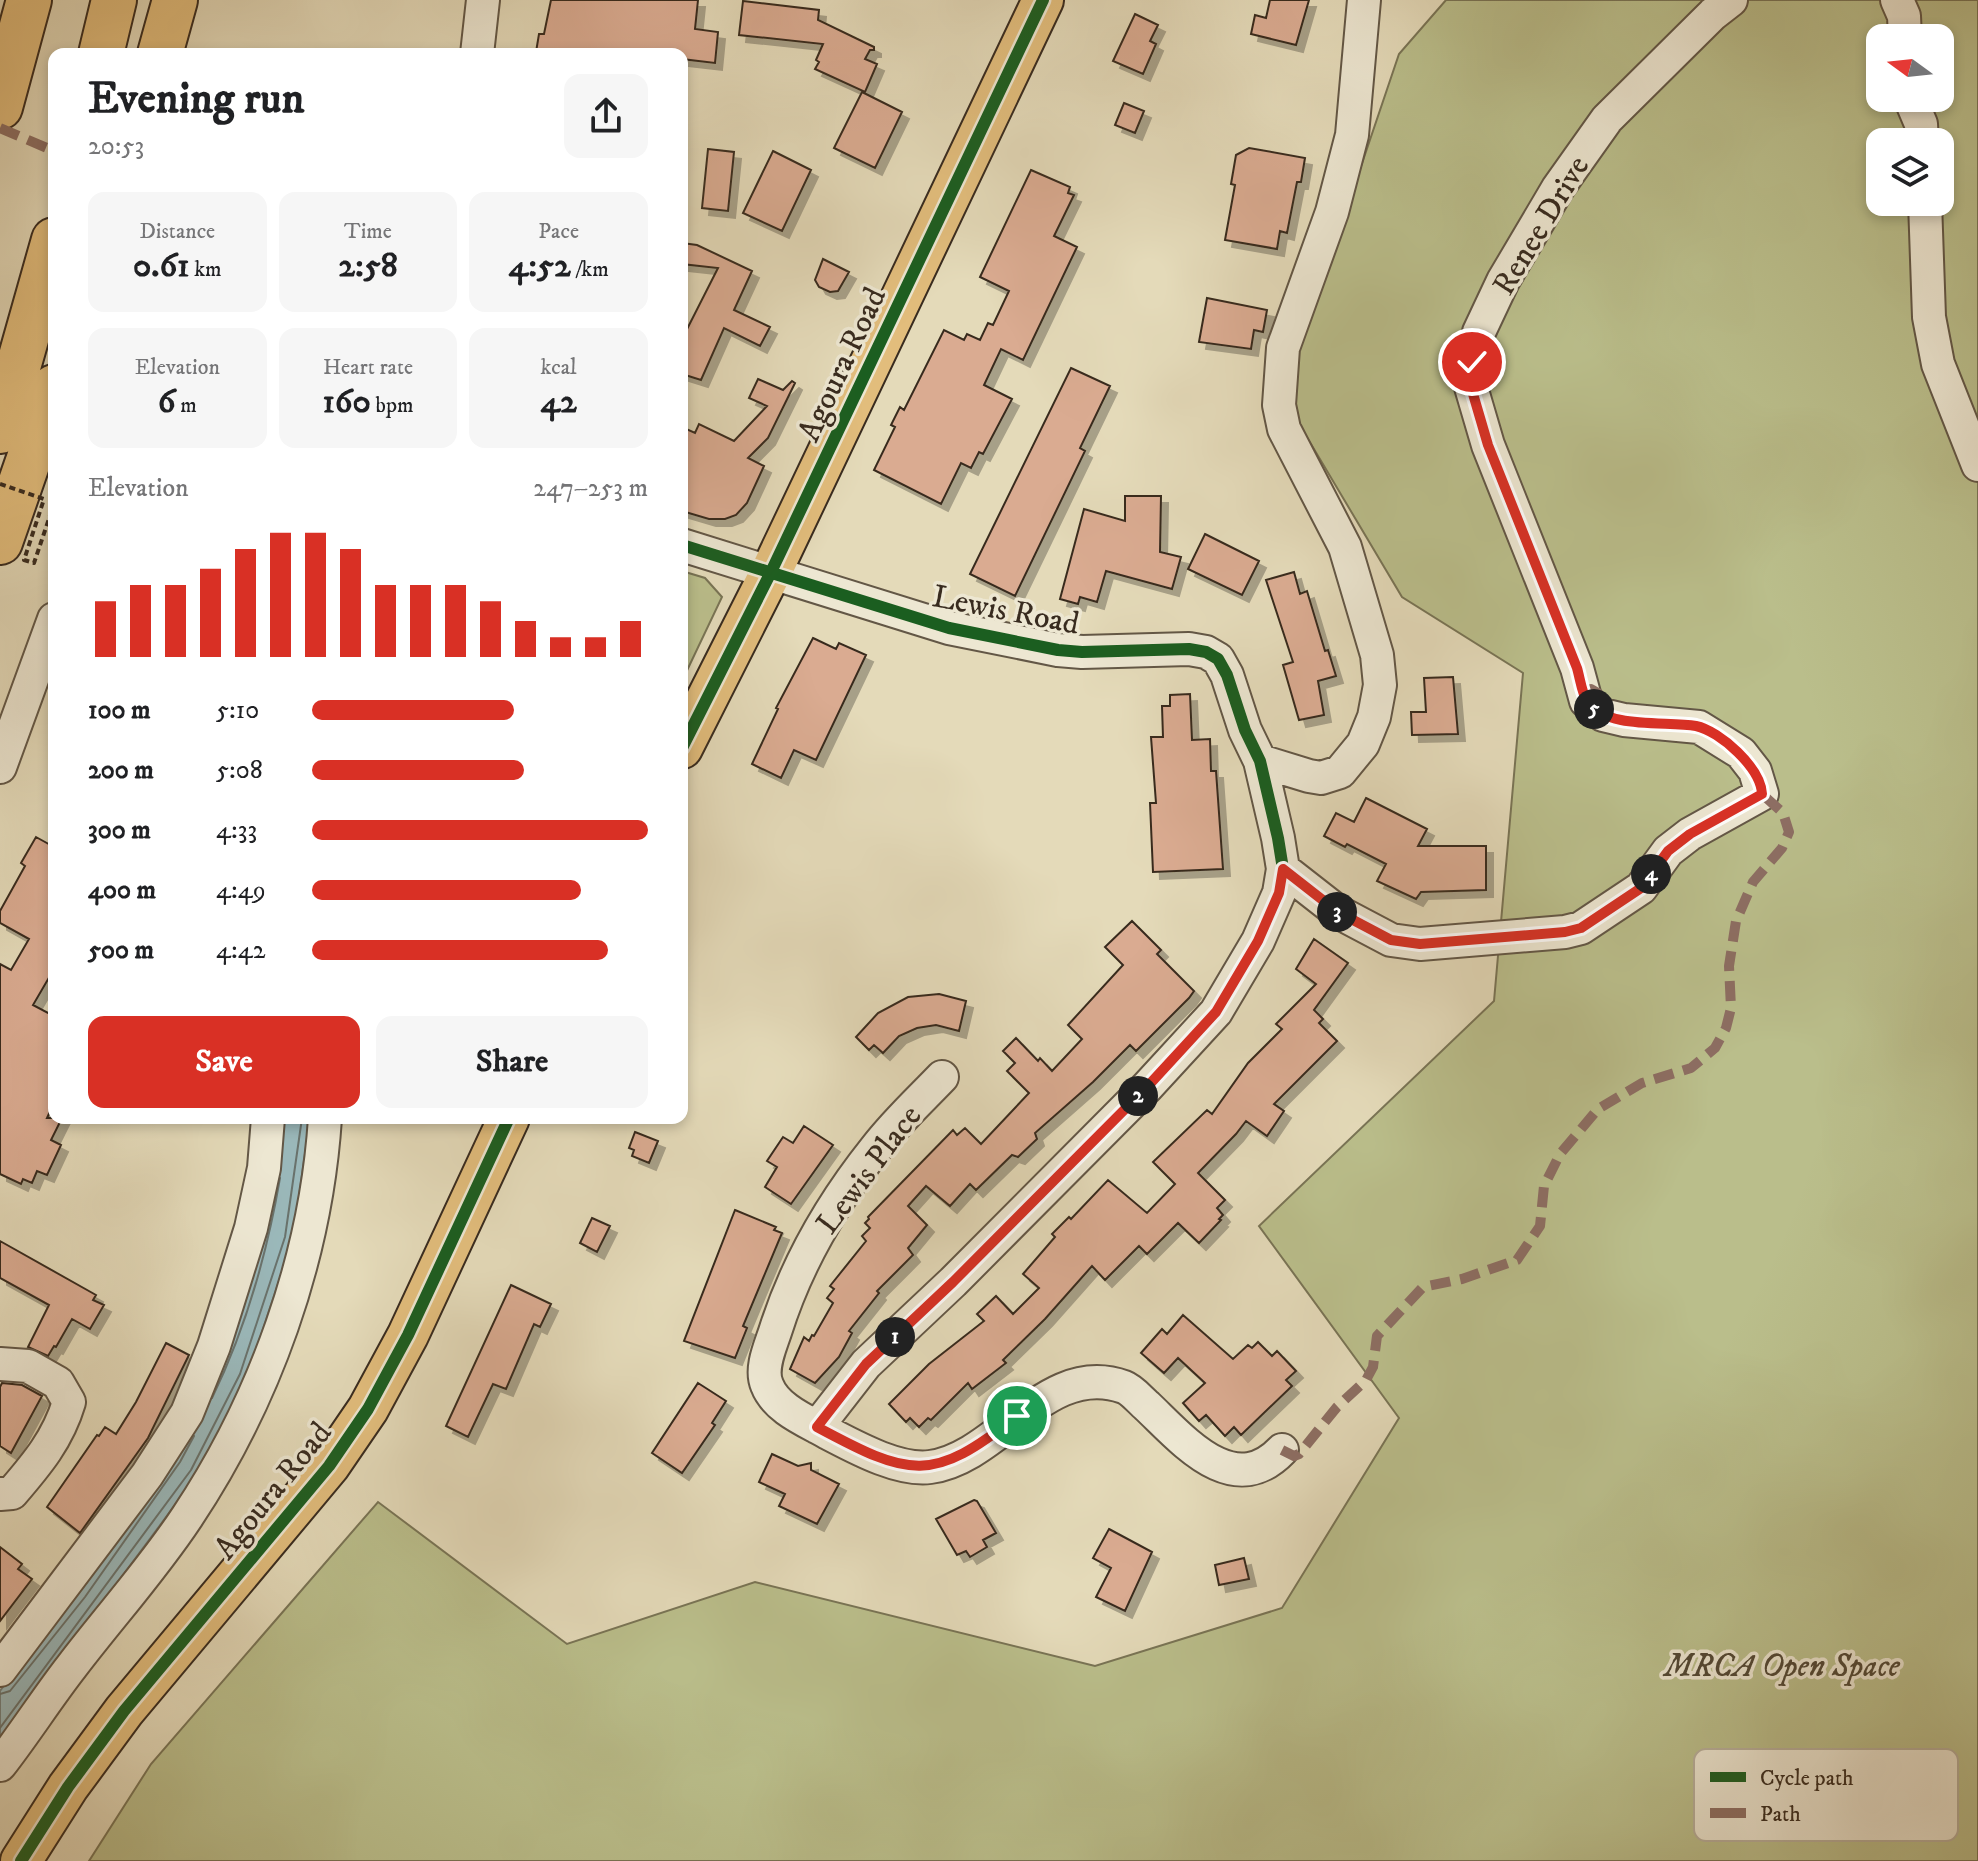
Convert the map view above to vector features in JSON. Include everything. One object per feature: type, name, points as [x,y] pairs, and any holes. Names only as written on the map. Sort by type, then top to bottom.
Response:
[{"type":"highway","points":[[5,88],[29,0]]},
{"type":"highway","points":[[102,48],[114,0]]},
{"type":"highway","points":[[162,48],[175,0]]},
{"type":"highway","points":[[0,431],[48,261]]},
{"type":"highway","points":[[0,542],[48,404]]},
{"type":"main road","name":"Agoura Road","points":[[688,736],[771,572],[1043,0]]},
{"type":"main road","name":"Agoura Road","points":[[21,1861],[68,1787],[124,1711],[329,1466],[368,1409],[408,1335],[506,1124]]},
{"type":"street","points":[[478,48],[483,0]]},
{"type":"street","points":[[1260,761],[1321,778],[1340,772],[1363,744],[1374,717],[1380,685],[1377,655],[1345,547],[1284,429],[1279,405],[1283,348],[1332,212],[1352,135],[1364,0]]},
{"type":"street","name":"Renee Drive","points":[[1283,869],[1338,912],[1391,940],[1420,944],[1565,932],[1581,928],[1641,888],[1668,851],[1690,834],[1762,794],[1755,771],[1741,753],[1699,727],[1624,720],[1603,715],[1586,701],[1577,668],[1488,445],[1471,387],[1472,362],[1479,332],[1503,281],[1558,188],[1607,119],[1731,0]]},
{"type":"street","points":[[1897,0],[1904,24]]},
{"type":"street","points":[[1925,216],[1929,317],[1938,364],[1978,465]]},
{"type":"street","name":"Lewis Road","points":[[688,547],[949,628],[1058,650],[1189,649],[1206,652],[1218,659],[1227,675],[1245,730],[1260,761],[1283,869]]},
{"type":"street","points":[[0,767],[48,635]]},
{"type":"street","points":[[1282,1450],[1271,1461],[1258,1467],[1242,1469],[1216,1465],[1199,1454],[1127,1388],[1103,1382],[1077,1383],[1017,1416],[986,1441],[951,1460],[929,1467],[909,1466],[861,1451],[817,1427],[866,1364],[953,1282],[1147,1087],[1216,1012],[1258,941],[1279,893],[1283,869]]},
{"type":"street","name":"Lewis Place","points":[[817,1427],[776,1399],[765,1383],[766,1360],[784,1304],[816,1235],[842,1194],[878,1146],[942,1077]]},
{"type":"street","points":[[0,1670],[147,1475],[187,1413],[214,1346],[251,1228],[264,1168],[268,1124]]},
{"type":"street","points":[[0,1765],[71,1667],[147,1575],[189,1515],[232,1440],[267,1362],[299,1273],[325,1124]]},
{"type":"street","points":[[0,1364],[28,1366],[58,1383],[69,1402],[61,1427],[40,1461],[12,1493],[0,1494]]},
{"type":"path","points":[[0,484],[44,499],[24,560],[34,563],[48,522]]},
{"type":"green space","name":"MRCA Open Space","points":[[1446,0],[1978,0],[1978,1861],[89,1861],[151,1764],[378,1502],[567,1644],[755,1582],[1095,1666],[1282,1608],[1399,1418],[1259,1226],[1494,1001],[1523,673],[1402,597],[1283,397],[1399,54]]},
{"type":"green space","points":[[688,573],[705,578],[722,597],[688,668]]},
{"type":"water","points":[[278,1124],[309,1124],[293,1239],[247,1377],[198,1474],[0,1741],[0,1691],[174,1458]]},
{"type":"pier","points":[[0,73],[48,95],[48,146],[0,125]]},
{"type":"building","points":[[551,0],[698,0],[695,29],[718,32],[715,63],[688,60],[688,48],[537,48],[539,34],[544,34]]},
{"type":"building","points":[[1270,0],[1309,0],[1296,45],[1251,34],[1255,15],[1266,18]]},
{"type":"building","points":[[743,1],[819,10],[818,20],[874,47],[865,59],[877,64],[865,92],[815,69],[823,44],[739,35]]},
{"type":"building","points":[[1135,14],[1158,25],[1150,41],[1156,44],[1143,74],[1113,61]]},
{"type":"building","points":[[862,92],[902,112],[875,168],[834,148]]},
{"type":"building","points":[[1124,103],[1144,111],[1135,133],[1115,125]]},
{"type":"building","points":[[1249,148],[1305,158],[1287,233],[1280,231],[1277,249],[1225,240],[1235,185],[1231,184],[1236,155]]},
{"type":"building","points":[[708,149],[734,152],[728,211],[702,208]]},
{"type":"building","points":[[773,151],[811,170],[782,231],[743,213]]},
{"type":"building","points":[[1031,170],[1070,187],[1068,193],[1074,195],[1054,236],[1077,247],[1023,360],[1001,349],[984,385],[1012,399],[983,454],[979,452],[971,468],[961,463],[941,504],[874,470],[895,427],[891,425],[900,407],[904,410],[944,330],[964,340],[967,334],[980,340],[988,323],[993,325],[1009,291],[980,277]]},
{"type":"building","points":[[688,244],[697,245],[752,271],[734,310],[770,327],[760,346],[724,328],[701,380],[688,376],[688,327],[718,268],[688,265]]},
{"type":"building","points":[[823,259],[849,272],[838,291],[830,292],[819,287],[815,280]]},
{"type":"building","points":[[1207,298],[1267,310],[1263,332],[1254,330],[1251,349],[1199,342]]},
{"type":"building","points":[[1071,368],[1110,386],[1080,448],[1085,451],[1015,596],[970,574]]},
{"type":"building","points":[[758,379],[783,390],[792,381],[795,383],[768,438],[748,458],[764,466],[747,503],[736,515],[725,519],[709,519],[688,513],[688,430],[695,433],[699,424],[734,441],[767,406],[749,398]]},
{"type":"building","points":[[1125,496],[1161,496],[1160,552],[1181,557],[1172,589],[1106,571],[1097,602],[1080,597],[1078,604],[1060,599],[1084,509],[1125,521]]},
{"type":"building","points":[[1205,534],[1259,561],[1242,595],[1188,569]]},
{"type":"building","points":[[1294,572],[1300,594],[1307,591],[1336,676],[1318,681],[1324,715],[1299,720],[1283,665],[1293,662],[1266,580]]},
{"type":"building","points":[[813,638],[836,649],[839,643],[866,655],[816,760],[794,750],[781,778],[752,764],[776,708]]},
{"type":"building","points":[[1453,677],[1458,734],[1412,735],[1411,712],[1426,712],[1424,678]]},
{"type":"building","points":[[1190,694],[1192,740],[1210,739],[1211,771],[1216,771],[1223,869],[1153,872],[1150,803],[1156,803],[1151,737],[1163,737],[1162,706],[1170,706],[1170,695]]},
{"type":"building","points":[[1366,798],[1427,829],[1418,846],[1486,846],[1486,890],[1421,892],[1416,899],[1377,881],[1386,864],[1324,836],[1336,813],[1354,822]]},
{"type":"building","points":[[36,837],[48,844],[48,979],[33,1005],[48,1013],[47,1118],[48,1124],[59,1124],[51,1140],[61,1145],[47,1175],[37,1171],[32,1183],[23,1179],[21,1184],[0,1174],[0,964],[11,970],[29,939],[0,923],[0,911],[25,866],[21,863]]},
{"type":"building","points":[[1132,921],[1161,950],[1157,954],[1194,991],[1189,998],[1136,1051],[1130,1045],[1035,1133],[1037,1139],[1018,1157],[1012,1155],[976,1190],[970,1184],[950,1206],[926,1186],[908,1206],[927,1225],[908,1248],[913,1255],[877,1291],[879,1293],[849,1331],[852,1333],[839,1357],[815,1383],[790,1369],[804,1337],[809,1341],[814,1336],[833,1303],[827,1298],[834,1289],[830,1286],[866,1241],[862,1236],[870,1228],[865,1223],[868,1217],[953,1130],[957,1135],[965,1128],[981,1144],[1029,1093],[1007,1071],[1015,1063],[1003,1051],[1016,1038],[1052,1071],[1082,1039],[1068,1025],[1123,965],[1105,947]]},
{"type":"building","points":[[1314,939],[1348,963],[1314,1010],[1323,1019],[1319,1023],[1337,1041],[1274,1104],[1284,1111],[1267,1136],[1246,1121],[1198,1173],[1225,1200],[1217,1208],[1223,1215],[1221,1220],[1199,1243],[1178,1223],[1147,1254],[1139,1246],[1105,1280],[1092,1266],[1003,1360],[1006,1363],[972,1389],[968,1383],[931,1420],[928,1418],[919,1427],[910,1418],[906,1422],[889,1404],[929,1364],[984,1321],[977,1314],[996,1296],[1013,1314],[1039,1288],[1023,1274],[1055,1237],[1052,1234],[1108,1180],[1147,1213],[1175,1184],[1153,1162],[1207,1110],[1212,1114],[1248,1063],[1282,1029],[1276,1024],[1316,984],[1296,969]]},
{"type":"building","points":[[939,994],[966,1001],[959,1031],[936,1025],[917,1028],[899,1036],[883,1053],[874,1045],[869,1050],[856,1037],[878,1013],[908,997]]},
{"type":"building","points":[[804,1126],[833,1145],[791,1204],[765,1187],[777,1167],[767,1161],[783,1137],[793,1143]]},
{"type":"building","points":[[635,1132],[658,1141],[649,1163],[632,1156],[634,1150],[629,1148]]},
{"type":"building","points":[[735,1210],[776,1227],[774,1230],[782,1233],[743,1326],[747,1328],[735,1358],[684,1341]]},
{"type":"building","points":[[592,1218],[610,1226],[597,1252],[580,1243]]},
{"type":"building","points":[[0,1241],[96,1295],[93,1300],[104,1305],[90,1329],[72,1319],[48,1356],[28,1347],[49,1305],[0,1278]]},
{"type":"building","points":[[511,1285],[551,1304],[540,1327],[534,1324],[506,1389],[493,1384],[468,1437],[446,1426]]},
{"type":"building","points":[[1183,1315],[1233,1359],[1248,1345],[1252,1348],[1258,1342],[1272,1356],[1277,1351],[1296,1371],[1286,1380],[1292,1386],[1241,1435],[1234,1427],[1225,1436],[1206,1415],[1199,1421],[1183,1403],[1205,1383],[1178,1358],[1164,1373],[1141,1353],[1162,1329],[1167,1334]]},
{"type":"building","points":[[166,1343],[189,1355],[148,1438],[80,1533],[47,1507],[97,1435],[105,1427],[116,1434]]},
{"type":"building","points":[[2,1383],[22,1385],[42,1396],[11,1453],[0,1446]]},
{"type":"building","points":[[698,1383],[726,1401],[712,1423],[715,1425],[682,1473],[652,1453]]},
{"type":"building","points":[[772,1454],[798,1466],[811,1463],[811,1470],[839,1484],[817,1524],[779,1506],[785,1494],[759,1482]]},
{"type":"building","points":[[974,1500],[996,1533],[983,1540],[987,1547],[970,1557],[966,1551],[957,1555],[936,1519]]},
{"type":"building","points":[[1109,1529],[1152,1552],[1125,1611],[1096,1597],[1111,1568],[1093,1558]]},
{"type":"building","points":[[0,1547],[22,1564],[18,1569],[32,1579],[0,1621]]},
{"type":"building","points":[[1244,1558],[1249,1579],[1219,1585],[1215,1565]]},
{"type":"marked path","points":[[0,128],[48,148]]},
{"type":"marked path","points":[[1584,691],[1591,689],[1598,693],[1593,707]]},
{"type":"marked path","points":[[1282,1450],[1294,1456],[1299,1454],[1337,1407],[1366,1380],[1373,1367],[1377,1336],[1423,1287],[1462,1279],[1517,1260],[1540,1226],[1544,1186],[1560,1154],[1598,1109],[1642,1083],[1691,1068],[1715,1048],[1726,1028],[1731,1008],[1729,966],[1736,921],[1753,882],[1782,848],[1789,832],[1783,813],[1762,794]]},
{"type":"cycle path","points":[[688,736],[771,572],[1043,0]]},
{"type":"cycle path","points":[[688,547],[949,628],[1058,650],[1189,649],[1206,652],[1218,659],[1227,675],[1245,730],[1260,761],[1283,869],[1279,893],[1258,941],[1216,1012],[1147,1087],[953,1282],[866,1364],[817,1427]]},
{"type":"cycle path","points":[[21,1861],[68,1787],[124,1711],[329,1466],[368,1409],[408,1335],[506,1124]]},
{"type":"route","points":[[1017,1416],[986,1441],[951,1460],[929,1467],[909,1466],[861,1451],[817,1427],[866,1364],[953,1282],[1147,1087],[1216,1012],[1258,941],[1279,893],[1283,869],[1338,912],[1363,928],[1391,940],[1420,944],[1565,932],[1581,928],[1641,888],[1668,851],[1690,834],[1762,794],[1755,771],[1741,753],[1699,727],[1624,720],[1603,715],[1586,701],[1577,668],[1488,445],[1471,387],[1472,362]]}]
